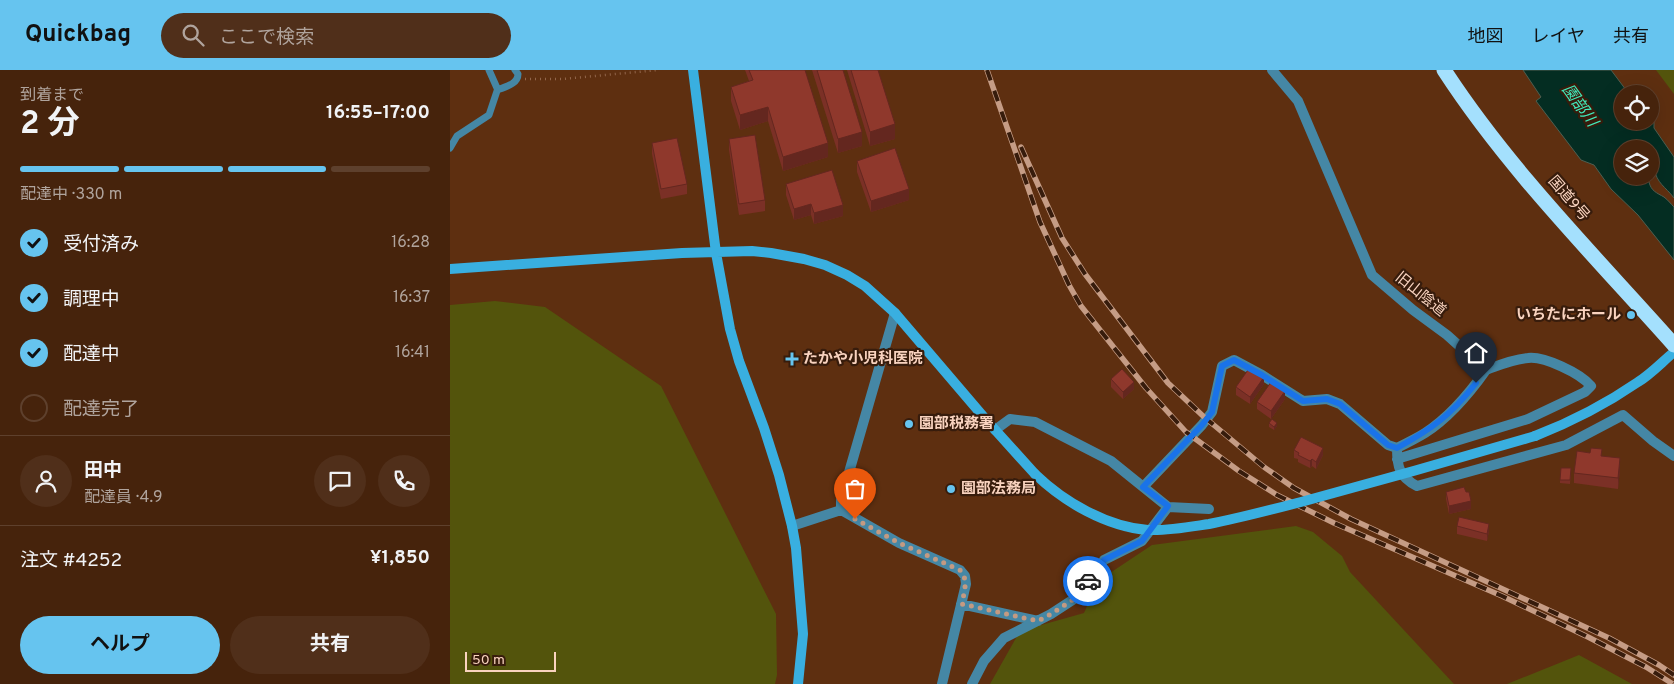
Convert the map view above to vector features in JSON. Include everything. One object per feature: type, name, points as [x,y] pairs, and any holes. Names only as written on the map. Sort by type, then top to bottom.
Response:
[{"type":"highway","name":"国道9号","points":[[1444,70],[1496,143],[1674,345]]},
{"type":"street","points":[[693,70],[716,253],[730,329],[739,361],[779,475],[792,526],[797,556],[803,634],[798,684]]},
{"type":"street","name":"旧山陰道","points":[[1272,70],[1298,101],[1372,275],[1413,310],[1447,335],[1486,370]]},
{"type":"street","points":[[450,269],[682,253],[752,251],[771,252],[825,265],[865,286],[895,313],[995,430],[1052,490],[1092,514],[1148,530],[1183,528],[1243,517],[1451,461],[1535,436],[1590,412],[1639,382],[1674,352]]},
{"type":"street","points":[[841,510],[841,500],[895,313]]},
{"type":"street","points":[[1143,487],[1212,412],[1222,366],[1234,360],[1303,401],[1327,399],[1340,404],[1388,445],[1397,448],[1426,432],[1442,420],[1460,404],[1486,370],[1513,361],[1534,358],[1564,367],[1591,386],[1585,392],[1528,419],[1397,459]]},
{"type":"street","points":[[1397,448],[1400,472],[1409,482],[1417,486],[1566,445],[1623,415],[1674,456]]},
{"type":"street","points":[[995,430],[1010,419],[1034,422],[1111,461],[1168,506],[1184,509],[1209,509]]},
{"type":"street","points":[[972,684],[984,661],[1004,638],[1051,614],[1074,599],[1104,560],[1142,541],[1168,506]]},
{"type":"street","points":[[792,526],[841,510],[899,543],[960,570],[965,576],[966,584],[942,684]]},
{"type":"street","points":[[962,604],[1038,621]]},
{"type":"lane","points":[[450,148],[457,136],[489,115],[498,88],[489,70]]},
{"type":"lane","points":[[498,88],[500,90],[515,82],[518,74],[515,70]]},
{"type":"path","points":[[517,79],[563,79],[658,70]]},
{"type":"shaded area","points":[[1656,70],[1674,70],[1674,94]]},
{"type":"shaded area","points":[[495,301],[545,307],[661,386],[776,614],[777,675],[775,684],[450,684],[450,305]]},
{"type":"shaded area","points":[[1296,526],[1313,532],[1342,556],[1350,572],[1454,684],[990,684],[1020,631],[1084,613],[1098,581],[1152,545]]},
{"type":"shaded area","points":[[1579,655],[1632,684],[1507,684]]},
{"type":"water","name":"園部川","points":[[1523,70],[1611,70],[1622,85],[1614,85],[1614,130],[1655,130],[1674,157],[1674,198],[1659,181],[1659,140],[1614,140],[1614,185],[1650,185],[1653,190],[1674,207],[1674,260],[1638,215],[1611,189],[1594,165],[1581,160],[1536,101],[1541,97]]},
{"type":"building","points":[[749,70],[805,70],[828,143],[783,157],[768,107],[740,115],[731,87],[753,80]]},
{"type":"building","points":[[817,70],[843,70],[862,132],[838,139]]},
{"type":"building","points":[[851,70],[878,70],[895,124],[870,132]]},
{"type":"building","points":[[755,135],[765,200],[739,204],[729,139]]},
{"type":"building","points":[[677,138],[687,184],[661,189],[652,143]]},
{"type":"building","points":[[895,148],[909,189],[871,201],[857,161]]},
{"type":"building","points":[[832,170],[843,205],[814,213],[811,204],[794,209],[786,184]]},
{"type":"building","points":[[1250,367],[1264,377],[1250,397],[1236,387]]},
{"type":"building","points":[[1122,369],[1134,382],[1123,392],[1111,379]]},
{"type":"building","points":[[1271,382],[1285,391],[1271,411],[1257,402]]},
{"type":"building","points":[[1272,419],[1277,423],[1274,427],[1269,423]]},
{"type":"building","points":[[1301,437],[1323,448],[1316,462],[1298,455],[1299,453],[1294,450]]},
{"type":"building","points":[[1591,448],[1602,449],[1601,456],[1620,458],[1618,478],[1574,473],[1577,451],[1590,453]]},
{"type":"building","points":[[1561,468],[1571,468],[1570,480],[1560,480]]},
{"type":"building","points":[[1464,487],[1466,492],[1469,492],[1471,501],[1449,506],[1446,492]]},
{"type":"building","points":[[1459,517],[1489,524],[1487,534],[1457,526]]},
{"type":"railway","points":[[987,70],[1040,222],[1069,285],[1081,306],[1146,388],[1186,432],[1239,471],[1277,495],[1334,523],[1502,596],[1588,637],[1646,667],[1673,684]]},
{"type":"railway","points":[[1021,147],[1062,238],[1085,274],[1168,383],[1203,416],[1264,467],[1294,488],[1351,519],[1609,638],[1674,675]]},
{"type":"way so far","points":[[855,519],[899,543],[960,570],[965,576],[966,584],[962,604],[1038,621],[1074,599],[1088,581]]},
{"type":"place","name":"いちたにホール","points":[[1631,315]]},
{"type":"place","name":"たかや小児科医院","points":[[792,359]]},
{"type":"place","name":"園部税務署","points":[[909,424]]},
{"type":"place","name":"園部法務局","points":[[951,489]]},
{"type":"route","points":[[1088,581],[1104,560],[1142,541],[1168,506],[1143,487],[1212,412],[1222,366],[1234,360],[1303,401],[1327,399],[1340,404],[1388,445],[1397,448],[1426,432],[1442,420],[1460,404],[1476,383]]}]
